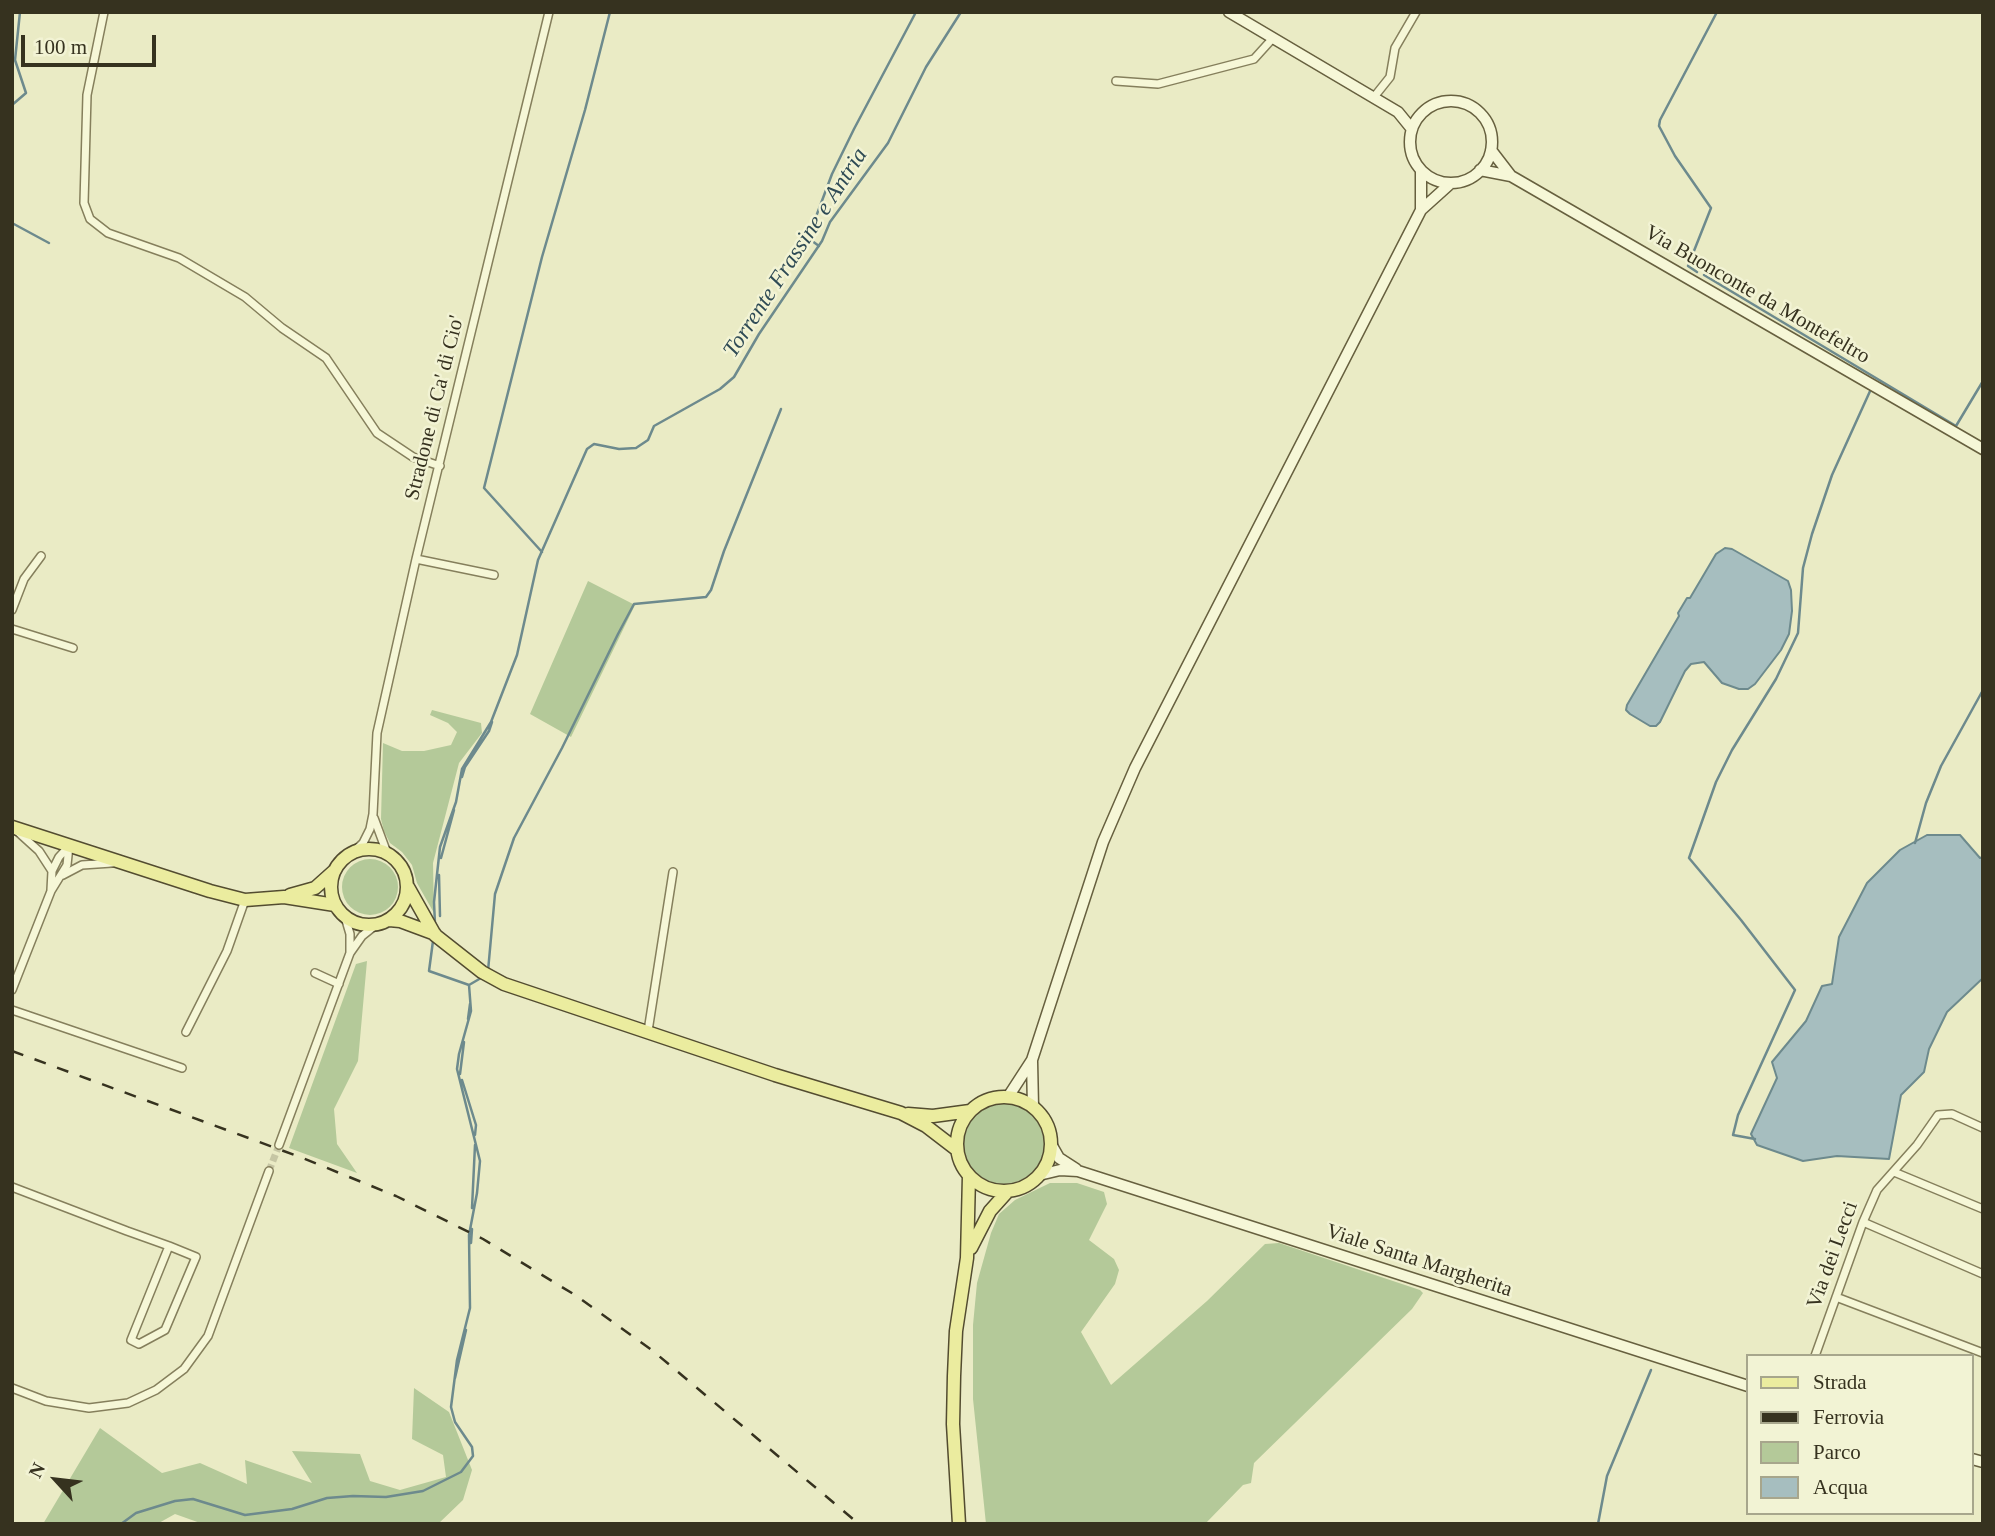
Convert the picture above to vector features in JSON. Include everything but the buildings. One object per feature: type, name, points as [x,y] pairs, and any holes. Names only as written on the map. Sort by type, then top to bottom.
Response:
[{"type":"main road","points":[[12,827],[245,900],[284,897],[315,888],[335,871]]},
{"type":"main road","points":[[435,934],[408,887],[402,867],[387,853],[363,849],[342,860],[331,882],[335,905],[345,917],[366,925],[400,921],[435,934],[482,972],[503,984],[901,1113],[926,1126],[956,1149]]},
{"type":"main road","points":[[383,922],[399,911],[408,887]]},
{"type":"main road","points":[[284,897],[335,905]]},
{"type":"main road","points":[[1008,1097],[1033,1107],[1046,1123],[1051,1144],[1048,1161],[1039,1175],[1024,1187],[1007,1191],[986,1188],[969,1176],[956,1149],[958,1130],[970,1111],[987,1100],[1008,1097]]},
{"type":"main road","points":[[901,1113],[933,1116],[970,1111]]},
{"type":"main road","points":[[959,1524],[953,1432],[954,1376],[956,1331],[967,1258],[969,1176]]},
{"type":"main road","points":[[967,1258],[986,1217],[1007,1191]]},
{"type":"street","points":[[104,12],[87,95],[84,203],[90,219],[108,233],[179,258],[245,297],[282,328],[326,358],[377,433],[413,457],[440,466]]},
{"type":"street","name":"Stradone di Ca' di Cio'","points":[[373,814],[380,698],[440,466],[549,12]]},
{"type":"street","points":[[1229,12],[1398,112],[1412,128]]},
{"type":"street","points":[[1374,97],[1390,77],[1395,48],[1416,12]]},
{"type":"street","points":[[1116,82],[1158,83],[1254,59],[1273,38]]},
{"type":"street","points":[[1451,100],[1465,102],[1479,111],[1492,136],[1487,162],[1465,180],[1451,183],[1433,179],[1421,171],[1409,146],[1412,128],[1420,114],[1436,102],[1451,100]]},
{"type":"street","points":[[1398,112],[1420,114]]},
{"type":"street","points":[[1491,150],[1511,176]]},
{"type":"street","points":[[1480,170],[1511,176]]},
{"type":"street","points":[[1421,171],[1421,210]]},
{"type":"street","name":"Via Buonconte da Montefeltro","points":[[1511,176],[1983,449]]},
{"type":"street","points":[[1008,1097],[1032,1060],[1103,842],[1135,768],[1421,210],[1451,183]]},
{"type":"street","points":[[12,610],[20,586],[41,556]]},
{"type":"street","points":[[416,559],[494,575]]},
{"type":"street","points":[[12,629],[73,648]]},
{"type":"street","points":[[352,853],[363,843],[373,814]]},
{"type":"street","points":[[373,814],[387,853]]},
{"type":"street","points":[[12,827],[39,851],[52,871]]},
{"type":"street","points":[[51,891],[52,871],[69,846]]},
{"type":"street","points":[[12,990],[51,891],[67,865],[69,846]]},
{"type":"street","points":[[60,877],[75,867],[88,864],[130,864]]},
{"type":"street","points":[[649,1031],[673,872]]},
{"type":"street","points":[[186,1032],[227,951],[245,900]]},
{"type":"street","points":[[345,917],[350,934],[350,953]]},
{"type":"street","points":[[279,1145],[350,953],[362,936],[383,922]]},
{"type":"street","points":[[315,973],[339,984]]},
{"type":"street","points":[[12,1010],[182,1068]]},
{"type":"street","points":[[1032,1060],[1033,1107]]},
{"type":"street","name":"Via dei Lecci","points":[[1816,1354],[1875,1194],[1938,1115],[1952,1114],[1983,1128]]},
{"type":"street","name":"Viale Santa Margherita","points":[[1051,1144],[1059,1158],[1078,1171]]},
{"type":"street","name":"Viale Santa Margherita","points":[[1039,1175],[1060,1170],[1078,1171],[1746,1386]]},
{"type":"street","points":[[12,1388],[46,1401],[89,1408],[128,1403],[156,1390],[184,1369],[208,1336],[269,1171]]},
{"type":"street","points":[[1894,1172],[1983,1209]]},
{"type":"street","points":[[12,1187],[195,1256],[165,1330],[139,1344],[131,1340],[169,1247]]},
{"type":"street","points":[[1863,1222],[1983,1273]]},
{"type":"street","points":[[1836,1297],[1983,1353]]},
{"type":"green space","points":[[588,581],[635,605],[571,737],[530,714]]},
{"type":"green space","points":[[432,710],[481,723],[482,733],[459,763],[433,863],[434,913],[417,883],[412,865],[402,852],[390,843],[381,819],[383,743],[402,751],[424,751],[451,745],[457,732],[448,723],[430,715]]},
{"type":"green space","points":[[365,859],[375,859],[390,867],[396,876],[396,898],[390,907],[375,915],[365,915],[347,903],[342,892],[342,882],[354,864]]},
{"type":"green space","points":[[367,961],[358,1061],[334,1109],[337,1144],[357,1173],[289,1148],[356,964]]},
{"type":"green space","points":[[1004,1104],[1019,1107],[1032,1116],[1041,1129],[1044,1144],[1041,1159],[1032,1172],[1019,1181],[1004,1184],[989,1181],[976,1172],[967,1159],[964,1144],[967,1129],[976,1116],[989,1107]]},
{"type":"green space","points":[[1050,1183],[1077,1183],[1104,1192],[1107,1204],[1089,1240],[1114,1259],[1119,1270],[1115,1284],[1081,1332],[1111,1385],[1207,1301],[1265,1244],[1279,1243],[1423,1293],[1412,1309],[1254,1463],[1251,1483],[1243,1485],[1205,1524],[986,1524],[973,1399],[973,1325],[977,1283],[999,1214],[1015,1200]]},
{"type":"green space","points":[[414,1388],[449,1412],[472,1470],[463,1500],[438,1524],[203,1524],[175,1514],[157,1524],[43,1524],[100,1428],[162,1473],[200,1463],[247,1484],[245,1460],[312,1483],[292,1451],[360,1454],[370,1481],[400,1490],[446,1477],[443,1455],[412,1439]]},
{"type":"water","points":[[1725,548],[1732,549],[1788,581],[1792,611],[1789,634],[1781,650],[1755,684],[1748,689],[1722,683],[1704,662],[1691,664],[1660,722],[1656,726],[1650,726],[1630,714],[1626,710],[1627,705],[1687,598],[1690,598],[1716,554]]},
{"type":"water","points":[[1927,835],[1960,835],[1980,858],[1983,857],[1983,978],[1947,1012],[1929,1049],[1924,1072],[1901,1095],[1889,1159],[1837,1156],[1803,1161],[1757,1145],[1751,1134],[1777,1078],[1772,1062],[1806,1021],[1822,986],[1832,984],[1839,937],[1867,883],[1900,850]]},
{"type":"waterway","points":[[12,105],[26,93],[15,60],[20,12]]},
{"type":"waterway","points":[[542,552],[484,488],[542,257],[585,110],[610,12]]},
{"type":"waterway","points":[[819,246],[808,238],[832,174],[916,12]]},
{"type":"waterway","name":"Torrente Frassine e Antria","points":[[435,924],[434,902],[440,847],[456,802],[462,769],[491,722],[517,655],[538,560],[587,449],[594,444],[619,449],[636,448],[648,440],[654,426],[720,389],[734,377],[759,334],[822,241],[830,222],[888,143],[926,67],[961,12]]},
{"type":"waterway","points":[[1697,272],[1688,266],[1711,208],[1675,156],[1659,126],[1717,12]]},
{"type":"waterway","points":[[12,223],[49,243]]},
{"type":"waterway","points":[[1704,275],[1956,426],[1983,381]]},
{"type":"waterway","points":[[1755,1139],[1733,1135],[1738,1115],[1795,990],[1689,858],[1716,782],[1732,750],[1776,679],[1798,633],[1803,568],[1812,534],[1832,475],[1871,389]]},
{"type":"waterway","points":[[488,971],[495,894],[514,838],[618,634],[634,604],[706,597],[781,409]]},
{"type":"waterway","points":[[1915,843],[1926,803],[1941,766],[1983,690]]},
{"type":"waterway","name":"Torrente Frassine e Antria","points":[[462,777],[465,767],[492,722]]},
{"type":"waterway","name":"Torrente Frassine e Antria","points":[[441,858],[454,810]]},
{"type":"waterway","points":[[439,875],[440,916]]},
{"type":"waterway","name":"Torrente Frassine e Antria","points":[[433,941],[429,971],[469,985]]},
{"type":"waterway","points":[[469,985],[481,978]]},
{"type":"waterway","name":"Torrente Frassine e Antria","points":[[121,1524],[136,1513],[175,1501],[193,1499],[245,1515],[292,1509],[327,1498],[386,1497],[423,1491],[461,1472],[473,1456],[472,1447],[455,1422],[451,1407],[457,1360],[470,1308],[469,1235],[480,1161],[457,1069],[471,1011],[469,985]]},
{"type":"waterway","name":"Torrente Frassine e Antria","points":[[468,1019],[470,1004]]},
{"type":"waterway","name":"Torrente Frassine e Antria","points":[[460,1074],[464,1042]]},
{"type":"waterway","name":"Torrente Frassine e Antria","points":[[462,1080],[476,1125],[475,1135]]},
{"type":"waterway","points":[[472,1208],[475,1145]]},
{"type":"waterway","name":"Torrente Frassine e Antria","points":[[471,1243],[472,1229]]},
{"type":"waterway","name":"Torrente Frassine e Antria","points":[[455,1378],[466,1330]]},
{"type":"waterway","points":[[1598,1524],[1607,1476],[1651,1370]]},
{"type":"tunnel","points":[[269,1171],[279,1145]]},
{"type":"railway","points":[[12,1051],[300,1157],[396,1196],[483,1239],[575,1295],[653,1351],[859,1524]]}]
